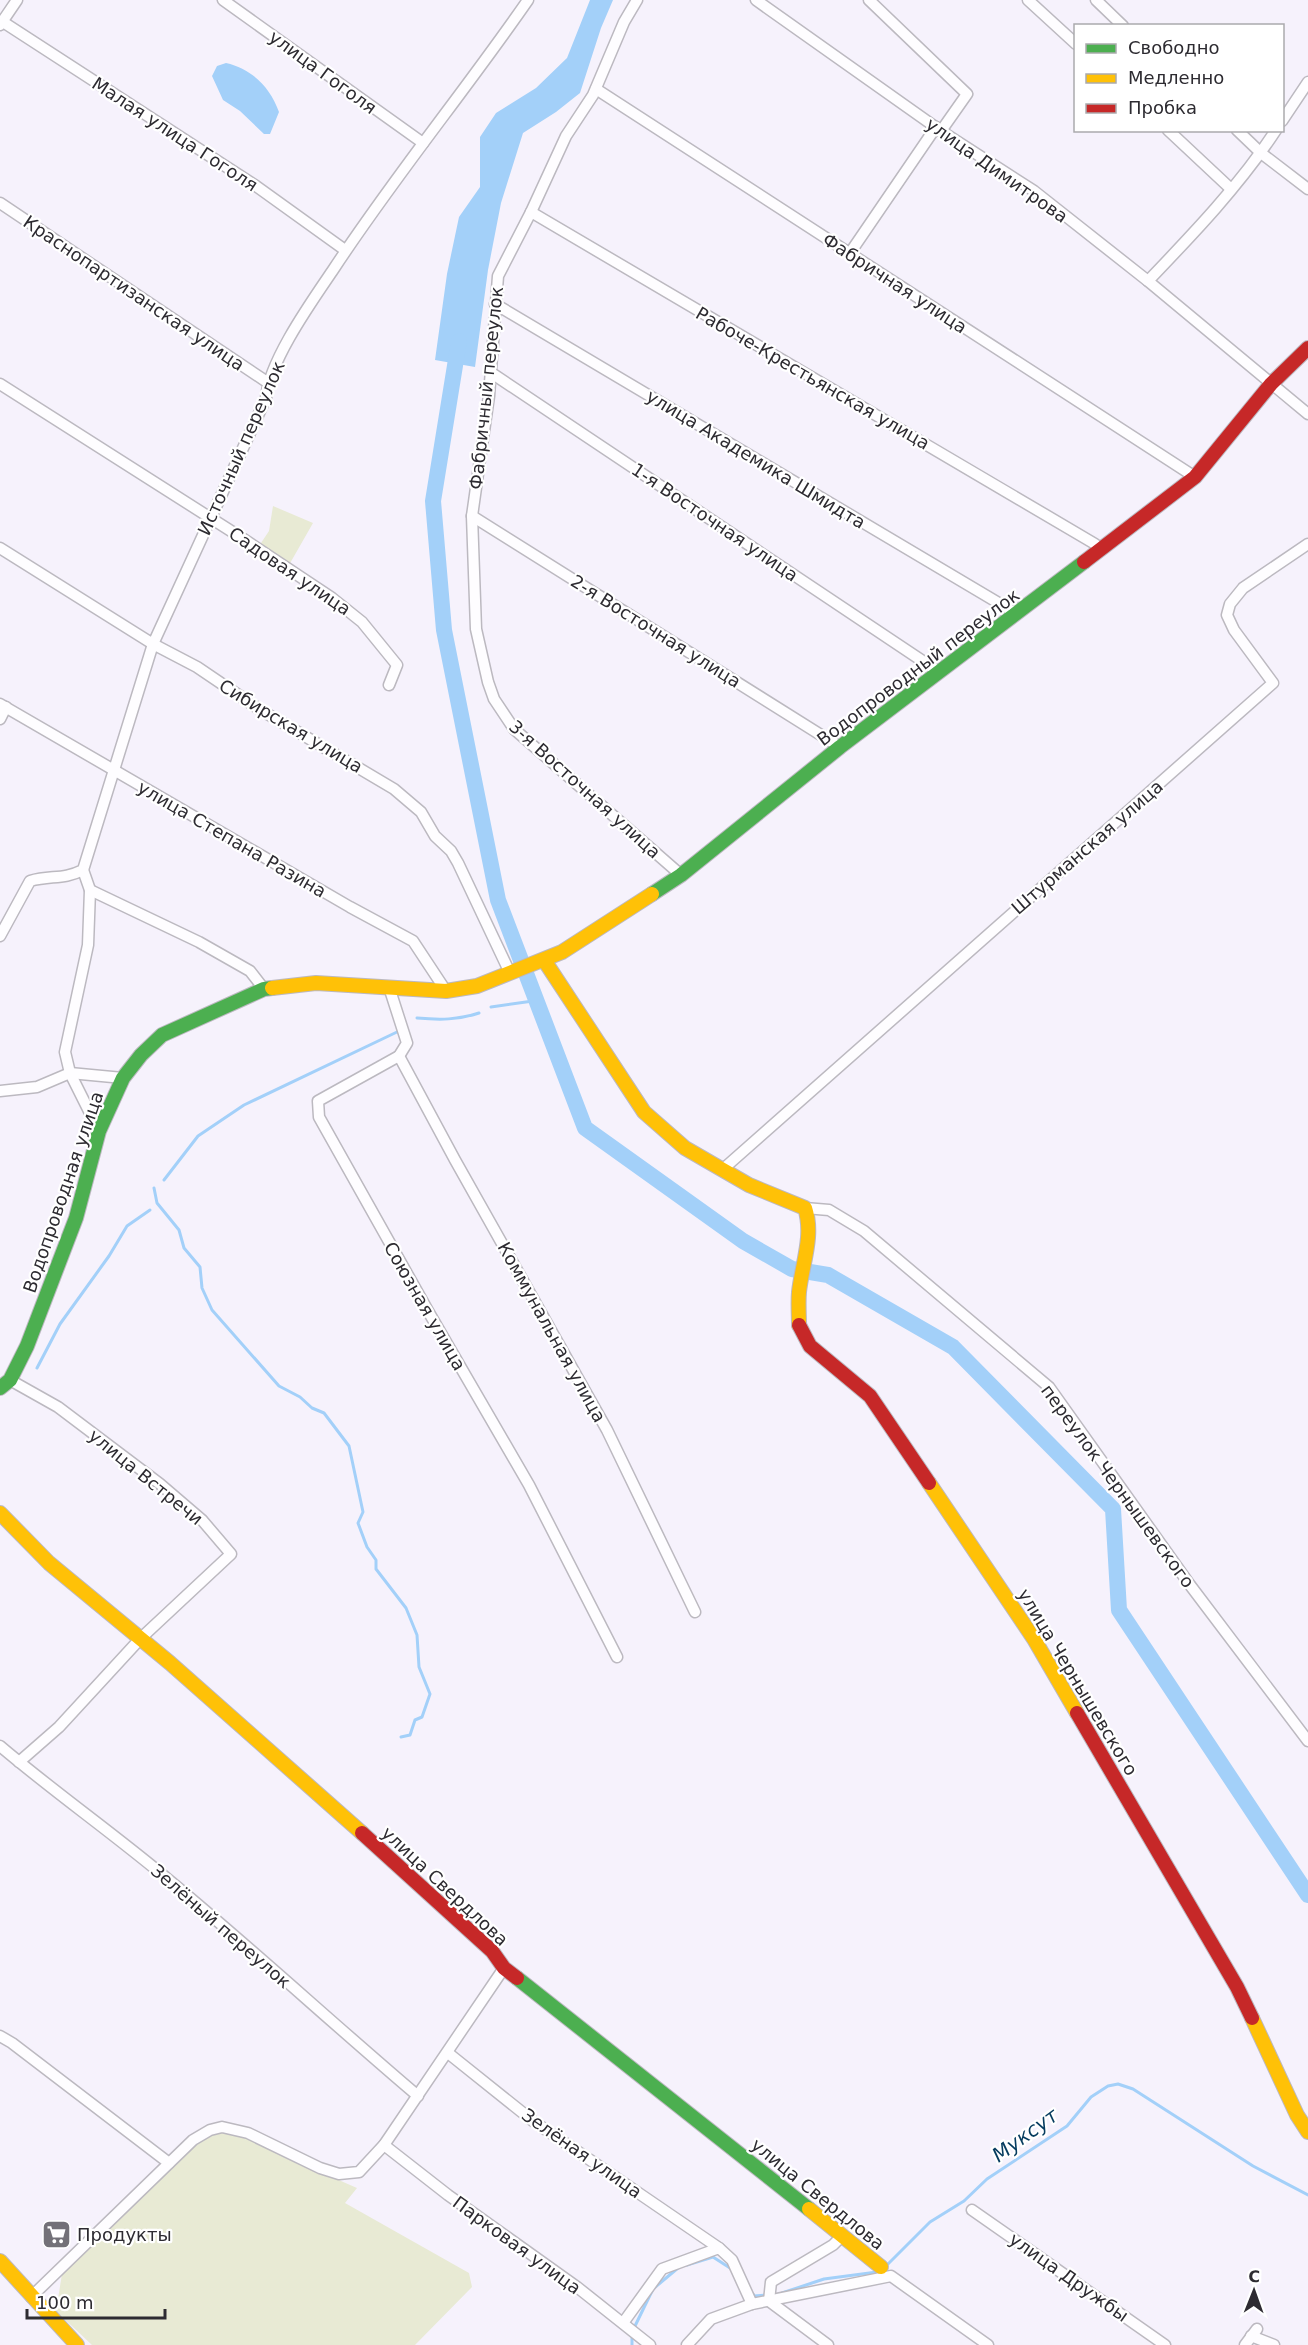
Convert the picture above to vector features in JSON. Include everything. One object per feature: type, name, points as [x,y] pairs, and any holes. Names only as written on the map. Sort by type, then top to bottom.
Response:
[{"type":"street","points":[[1,24],[17,0]]},
{"type":"street","name":"улица Гоголя","points":[[223,0],[423,143]]},
{"type":"street","name":"Источный переулок","points":[[83,870],[153,644],[266,398],[267,382],[311,301],[345,250],[528,0]]},
{"type":"street","name":"Фабричный переулок","points":[[494,699],[476,629],[472,516],[490,372],[498,276],[566,136],[596,89],[624,22],[637,0]]},
{"type":"street","name":"улица Димитрова","points":[[756,0],[938,129],[1034,191],[1148,281],[1308,414]]},
{"type":"street","points":[[850,253],[938,129],[967,94],[869,0]]},
{"type":"street","points":[[1028,0],[1074,42]]},
{"type":"street","points":[[1096,0],[1121,24]]},
{"type":"street","name":"Малая улица Гоголя","points":[[1,24],[256,186],[345,250]]},
{"type":"street","points":[[1284,117],[1308,82]]},
{"type":"street","name":"Фабричная улица","points":[[596,89],[1195,477]]},
{"type":"street","points":[[1170,132],[1231,189]]},
{"type":"street","points":[[1239,132],[1261,153],[1308,189]]},
{"type":"street","points":[[1148,281],[1231,189],[1261,153],[1275,132]]},
{"type":"street","name":"Краснопартизанская улица","points":[[0,203],[267,382]]},
{"type":"street","name":"Рабоче-Крестьянская улица","points":[[531,212],[1097,547]]},
{"type":"street","name":"улица Академика Шмидта","points":[[495,304],[1017,614]]},
{"type":"street","name":"Водопроводный переулок","points":[[562,952],[681,875],[840,747],[1017,614],[1097,547],[1195,477],[1271,384],[1308,348]]},
{"type":"street","name":"1-я Восточная улица","points":[[490,372],[939,672]]},
{"type":"street","name":"Садовая улица","points":[[0,384],[332,598],[362,622],[397,665],[388,685]]},
{"type":"street","name":"2-я Восточная улица","points":[[472,516],[840,747]]},
{"type":"street","name":"Штурманская улица","points":[[722,1170],[1273,683],[1234,630],[1227,615],[1230,604],[1243,588],[1308,544]]},
{"type":"street","name":"Сибирская улица","points":[[0,548],[153,644],[197,667],[260,709],[394,789],[410,801],[421,812],[435,836],[451,851],[458,863],[510,973]]},
{"type":"street","name":"3-я Восточная улица","points":[[494,699],[514,729],[681,875]]},
{"type":"street","points":[[0,719],[3,706]]},
{"type":"street","name":"улица Степана Разина","points":[[3,706],[350,907],[413,940],[446,991]]},
{"type":"street","points":[[0,936],[30,881],[47,876],[67,878],[83,870],[90,890],[88,945],[65,1052],[70,1073],[99,1131]]},
{"type":"street","points":[[90,890],[199,942],[250,971],[264,988]]},
{"type":"street","name":"Водопроводная улица","points":[[5,1384],[27,1346],[59,1266],[76,1218],[99,1131],[123,1078],[141,1054],[162,1035],[264,988],[316,983],[446,991],[477,986],[562,952]]},
{"type":"street","points":[[544,960],[644,1112],[685,1148],[749,1185],[805,1208]]},
{"type":"street","points":[[389,987],[407,1042],[399,1056]]},
{"type":"street","name":"Коммунальная улица","points":[[399,1056],[607,1430],[695,1612]]},
{"type":"street","name":"Союзная улица","points":[[399,1056],[318,1101],[319,1118],[529,1485],[617,1657]]},
{"type":"street","points":[[0,1091],[37,1087],[70,1073],[123,1078]]},
{"type":"street","name":"улица Чернышевского","points":[[805,1208],[809,1220],[804,1270],[799,1292],[799,1325],[810,1346],[870,1396],[1034,1639],[1237,1987],[1297,2115],[1308,2132]]},
{"type":"street","name":"переулок Чернышевского","points":[[805,1208],[829,1210],[864,1231],[1049,1387],[1190,1585],[1308,1741]]},
{"type":"street","name":"улица Встречи","points":[[5,1384],[58,1407],[160,1484],[202,1520],[231,1554],[140,1639]]},
{"type":"street","name":"улица Свердлова","points":[[0,1513],[49,1563],[291,1769],[492,1951],[504,1968],[886,2271],[988,2345]]},
{"type":"street","points":[[20,1762],[59,1727],[140,1639]]},
{"type":"street","name":"Зелёный переулок","points":[[0,1746],[134,1851],[240,1939],[336,2027],[418,2096]]},
{"type":"street","points":[[31,2297],[193,2140],[210,2130],[222,2127],[248,2133],[320,2168],[339,2174],[359,2172],[384,2145],[504,1968]]},
{"type":"street","points":[[0,2037],[12,2043],[170,2163]]},
{"type":"street","name":"Зелёная улица","points":[[448,2053],[533,2121],[719,2248],[732,2259],[752,2304]]},
{"type":"street","name":"Парковая улица","points":[[384,2145],[448,2195],[578,2287],[650,2345]]},
{"type":"street","name":"улица Дружбы","points":[[972,2210],[1165,2345]]},
{"type":"street","points":[[769,2301],[771,2282],[833,2245],[842,2236]]},
{"type":"street","points":[[623,2323],[662,2269],[719,2248]]},
{"type":"street","points":[[0,2261],[77,2345]]},
{"type":"street","points":[[687,2345],[711,2319],[752,2304],[886,2271]]},
{"type":"street","points":[[769,2301],[828,2345]]},
{"type":"street","points":[[1251,2337],[1274,2345]]},
{"type":"green space","points":[[273,506],[313,523],[289,565],[259,546],[269,531]]},
{"type":"green space","points":[[225,2130],[357,2188],[345,2203],[469,2273],[472,2287],[415,2345],[92,2345],[56,2311],[62,2274],[194,2144],[208,2135]]},
{"type":"water","points":[[590,0],[613,0],[601,28],[580,93],[523,133],[501,203],[488,270],[475,367],[435,360],[447,274],[459,217],[480,187],[480,137],[496,113],[536,88],[567,58]]},
{"type":"water","points":[[226,63],[252,75],[271,95],[279,112],[270,134],[264,134],[240,111],[223,100],[212,76],[217,66]]},
{"type":"waterway","points":[[459,341],[433,501],[444,630],[498,900],[585,1128],[743,1241],[792,1269],[828,1275],[953,1347],[1113,1509],[1119,1610],[1308,1895]]},
{"type":"waterway","points":[[491,1007],[533,1001]]},
{"type":"waterway","points":[[417,1018],[449,1019],[479,1013]]},
{"type":"waterway","points":[[164,1180],[198,1136],[244,1105],[397,1032]]},
{"type":"waterway","points":[[154,1188],[157,1203],[179,1230],[184,1248],[200,1267],[202,1288],[212,1310],[279,1386],[300,1397],[312,1408],[324,1413],[349,1446],[363,1512],[358,1523],[367,1547],[376,1560],[376,1569],[406,1608],[417,1635],[419,1667],[430,1694],[422,1717],[415,1720],[410,1735],[401,1737]]},
{"type":"waterway","points":[[37,1368],[60,1324],[109,1256],[127,1226],[150,1210]]},
{"type":"waterway","name":"Муксут","points":[[885,2267],[930,2222],[964,2201],[987,2179],[1067,2126],[1091,2097],[1108,2086],[1118,2084],[1133,2089],[1253,2166],[1308,2195]]},
{"type":"waterway","points":[[687,2265],[713,2257],[730,2268]]},
{"type":"waterway","points":[[635,2326],[653,2289],[678,2268]]},
{"type":"waterway","name":"Муксут","points":[[782,2293],[824,2279],[877,2272]]},
{"type":"waterway","name":"Муксут","points":[[753,2294],[754,2296],[766,2295]]},
{"type":"waterway","points":[[632,2338],[632,2345]]},
{"type":"traffic: fast","points":[[652,894],[681,875],[840,747],[1084,562]]},
{"type":"traffic: fast","points":[[0,1388],[10,1380],[27,1346],[76,1218],[99,1131],[123,1078],[141,1055],[162,1035],[264,989],[272,988]]},
{"type":"traffic: fast","points":[[517,1978],[809,2209]]},
{"type":"traffic: slow","points":[[272,988],[316,983],[446,991],[477,986],[562,952],[652,894]]},
{"type":"traffic: slow","points":[[544,960],[644,1112],[685,1148],[749,1185],[805,1208],[808,1240],[799,1292],[799,1325]]},
{"type":"traffic: slow","points":[[929,1483],[1034,1639],[1077,1713]]},
{"type":"traffic: slow","points":[[0,1513],[49,1563],[170,1663],[362,1833]]},
{"type":"traffic: slow","points":[[1252,2018],[1297,2115],[1308,2132]]},
{"type":"traffic: slow","points":[[809,2209],[881,2267]]},
{"type":"traffic: slow","points":[[0,2261],[77,2345]]},
{"type":"traffic: jam","points":[[1084,562],[1195,477],[1271,384],[1308,348]]},
{"type":"traffic: jam","points":[[799,1325],[810,1346],[870,1396],[929,1483]]},
{"type":"traffic: jam","points":[[1077,1713],[1237,1987],[1252,2018]]},
{"type":"traffic: jam","points":[[362,1833],[492,1951],[504,1968],[517,1978]]},
{"type":"place","name":"Продукты","points":[[56,2234]]}]
